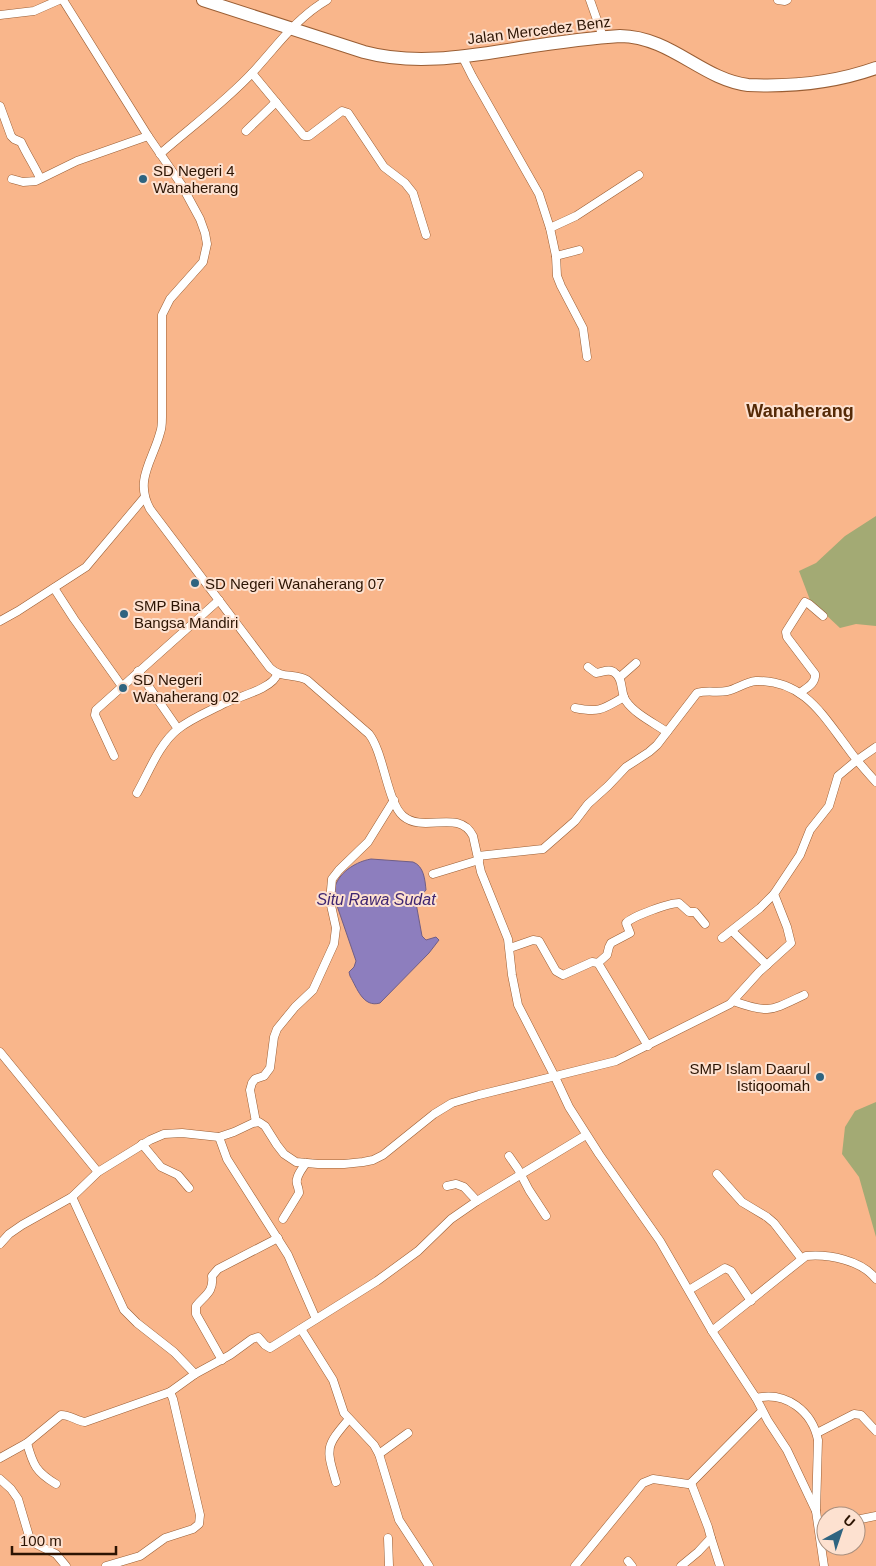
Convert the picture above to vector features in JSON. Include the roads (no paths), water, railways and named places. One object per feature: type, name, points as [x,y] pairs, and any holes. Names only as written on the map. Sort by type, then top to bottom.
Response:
[{"type":"main road","name":"Jalan Mercedez Benz","points":[[203,0],[377,55],[416,60],[462,56],[603,37],[626,36],[654,42],[669,48],[716,75],[748,85],[817,83],[846,78],[876,68]]},
{"type":"street","points":[[0,15],[34,11],[61,0],[181,184],[200,219],[207,244],[203,262],[170,299],[162,315],[161,432],[146,471],[143,484],[144,498],[150,509],[270,668],[277,674],[307,680],[369,734],[375,744],[394,800],[403,816],[417,822],[456,822],[467,826],[474,836],[484,880],[506,931],[518,1005],[555,1077],[568,1107],[660,1241],[712,1331],[788,1450],[816,1511]]},
{"type":"street","points":[[160,154],[217,106],[252,73],[290,29],[305,15],[327,0]]},
{"type":"street","points":[[590,0],[603,37]]},
{"type":"street","points":[[778,0],[788,0]]},
{"type":"street","points":[[462,56],[540,194],[550,228],[560,286],[583,328],[587,357]]},
{"type":"street","points":[[252,73],[302,135],[306,137],[342,111],[348,113],[384,167],[405,182],[413,193],[426,235]]},
{"type":"street","points":[[246,131],[276,102]]},
{"type":"street","points":[[0,106],[11,136],[21,142],[40,178]]},
{"type":"street","points":[[12,179],[33,182],[78,161],[148,136]]},
{"type":"street","points":[[550,228],[576,216],[639,175]]},
{"type":"street","points":[[556,256],[579,250]]},
{"type":"street","points":[[0,621],[86,566],[144,498]]},
{"type":"street","points":[[54,588],[122,686]]},
{"type":"street","points":[[114,756],[95,713],[96,710],[219,600]]},
{"type":"street","points":[[800,693],[813,683],[815,674],[787,637],[786,632],[805,602],[823,616]]},
{"type":"street","points":[[620,677],[636,663]]},
{"type":"street","points":[[588,667],[596,673],[612,671],[620,677],[624,697],[635,710],[667,732]]},
{"type":"street","points":[[138,671],[178,729]]},
{"type":"street","points":[[137,793],[164,744],[178,729],[228,701],[269,684],[277,674]]},
{"type":"street","points":[[433,874],[478,858],[544,849],[575,821],[588,804],[626,767],[649,752],[656,745],[698,692],[726,691],[747,682],[755,681],[783,685],[800,693],[821,712],[856,760],[876,782]]},
{"type":"street","points":[[576,708],[594,711],[607,707],[624,697]]},
{"type":"street","points":[[722,938],[760,908],[774,894],[800,855],[810,830],[829,806],[838,776],[856,760],[876,747]]},
{"type":"street","points":[[256,1122],[250,1090],[252,1083],[255,1079],[264,1076],[270,1068],[274,1037],[277,1029],[295,1006],[313,990],[334,944],[336,928],[330,901],[332,879],[368,842],[394,800]]},
{"type":"street","points":[[0,1244],[9,1234],[22,1225],[72,1197],[98,1172],[156,1137],[173,1133],[219,1137],[256,1122],[262,1123],[265,1126],[284,1154],[296,1162],[355,1163],[373,1160],[383,1155],[434,1114],[452,1103],[616,1061],[733,1002],[759,972],[791,943],[774,894]]},
{"type":"street","points":[[598,963],[607,955],[608,947],[611,943],[630,933],[626,925],[628,920],[645,913],[679,903],[690,912],[695,912],[705,924]]},
{"type":"street","points":[[732,931],[767,965]]},
{"type":"street","points":[[510,948],[533,940],[539,941],[556,971],[560,974],[566,974],[592,962],[598,963],[648,1046]]},
{"type":"street","points":[[733,1002],[753,1009],[773,1010],[804,995]]},
{"type":"street","points":[[0,1052],[98,1172]]},
{"type":"street","points":[[0,1458],[27,1443],[62,1416],[67,1415],[85,1422],[170,1392],[195,1374],[222,1360],[253,1338],[258,1337],[270,1348],[378,1281],[418,1251],[452,1219],[477,1201],[586,1135]]},
{"type":"street","points":[[219,1137],[227,1159],[250,1198],[288,1255],[316,1319]]},
{"type":"street","points":[[142,1144],[161,1167],[178,1176],[189,1188]]},
{"type":"street","points":[[509,1156],[546,1216]]},
{"type":"street","points":[[283,1219],[299,1194],[300,1190],[296,1184],[297,1179],[306,1163]]},
{"type":"street","points":[[717,1174],[742,1202],[774,1223],[801,1258]]},
{"type":"street","points":[[448,1186],[459,1184],[470,1192],[477,1201]]},
{"type":"street","points":[[72,1197],[124,1310],[137,1323],[174,1352],[195,1374]]},
{"type":"street","points":[[222,1360],[196,1314],[196,1306],[211,1289],[213,1284],[212,1276],[218,1269],[278,1238]]},
{"type":"street","points":[[712,1331],[780,1278],[801,1258],[811,1256],[830,1257],[852,1262],[866,1270],[876,1279]]},
{"type":"street","points":[[689,1290],[725,1268],[731,1271],[751,1301]]},
{"type":"street","points":[[301,1329],[333,1380],[344,1413],[374,1445],[379,1454],[399,1520],[428,1566]]},
{"type":"street","points":[[106,1566],[140,1556],[165,1538],[193,1529],[199,1524],[200,1515],[170,1392]]},
{"type":"street","points":[[756,1398],[769,1396],[789,1401],[796,1405],[810,1420],[817,1433],[818,1440],[816,1506]]},
{"type":"street","points":[[575,1566],[646,1480],[691,1483],[762,1411]]},
{"type":"street","points":[[817,1433],[854,1414],[861,1416],[876,1431]]},
{"type":"street","points":[[336,1482],[329,1449],[334,1437],[349,1419]]},
{"type":"street","points":[[379,1454],[408,1433]]},
{"type":"street","points":[[27,1443],[36,1469],[45,1478],[56,1484]]},
{"type":"street","points":[[0,1479],[12,1489],[18,1500],[32,1542],[56,1554],[66,1566]]},
{"type":"street","points":[[691,1483],[708,1527],[720,1566]]},
{"type":"street","points":[[388,1538],[389,1566]]},
{"type":"street","points":[[681,1566],[711,1538]]},
{"type":"water","name":"Situ Rawa Sudat","points":[[371,859],[413,862],[420,867],[426,890],[416,903],[422,936],[426,940],[436,937],[439,940],[429,953],[380,1003],[374,1004],[369,1003],[361,996],[350,976],[349,972],[354,967],[356,961],[334,897],[336,883],[340,877],[357,863]]},
{"type":"place","name":"SD Negeri 4 Wanaherang","points":[[143,179]]},
{"type":"place","name":"SD Negeri Wanaherang 07","points":[[195,583]]},
{"type":"place","name":"SMP Bina Bangsa Mandiri","points":[[124,614]]},
{"type":"place","name":"SD Negeri Wanaherang 02","points":[[123,688]]},
{"type":"place","name":"SMP Islam Daarul Istiqoomah","points":[[820,1077]]},
{"type":"district","name":"Wanaherang","points":[[800,411]]}]
